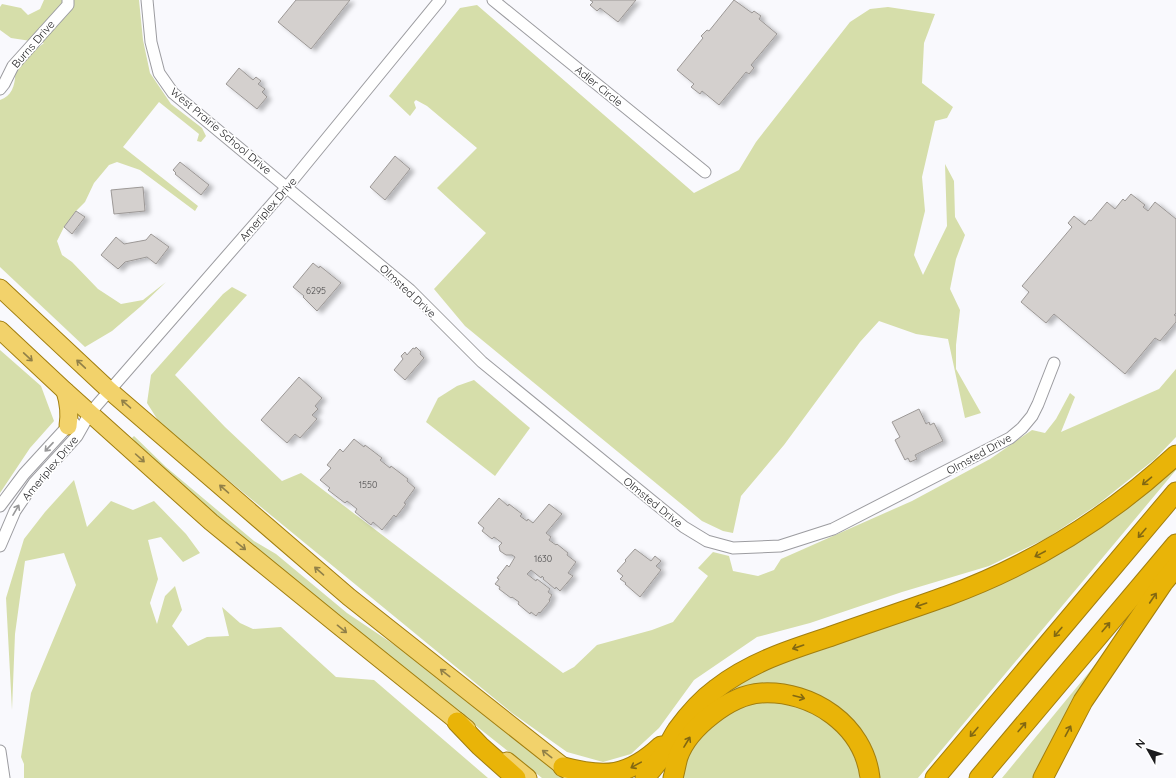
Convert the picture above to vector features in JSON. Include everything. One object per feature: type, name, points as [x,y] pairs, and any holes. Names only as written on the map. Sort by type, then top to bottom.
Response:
[{"type":"highway","points":[[570,772],[599,774],[622,771],[645,759],[676,731],[695,708],[710,694],[733,676],[754,665],[786,651],[969,588],[1043,552],[1077,532],[1116,505],[1142,485],[1176,454]]},
{"type":"highway","points":[[935,778],[1176,492]]},
{"type":"highway","points":[[979,778],[1176,544]]},
{"type":"highway","points":[[1043,778],[1083,701],[1176,567]]},
{"type":"highway","points":[[673,778],[679,756],[689,737],[705,719],[722,707],[740,698],[760,693],[788,694],[809,700],[829,711],[847,727],[861,747],[869,770],[870,778]]},
{"type":"highway","points":[[457,722],[480,746],[516,778]]},
{"type":"highway","points":[[645,778],[661,758],[676,731]]},
{"type":"main road","points":[[0,288],[110,391],[353,601],[570,772]]},
{"type":"main road","points":[[0,330],[65,392],[211,522],[528,778]]},
{"type":"main road","points":[[65,392],[69,403],[70,414],[68,426]]},
{"type":"street","name":"Burns Drive","points":[[1,85],[13,66],[68,4],[68,0]]},
{"type":"street","name":"West Prairie School Drive","points":[[147,0],[151,42],[159,73],[173,93],[287,187]]},
{"type":"street","name":"Ameriplex Drive","points":[[0,546],[15,511],[34,483],[77,436],[90,413],[287,187],[440,0]]},
{"type":"street","name":"Adler Circle","points":[[493,0],[705,172]]},
{"type":"street","name":"Olmsted Drive","points":[[287,187],[410,290],[482,362],[678,522],[707,541],[733,548],[780,546],[833,530],[1010,438],[1022,428],[1032,416],[1054,363]]},
{"type":"street","name":"Ameriplex Drive","points":[[0,506],[24,474],[68,426],[90,413]]},
{"type":"street","points":[[0,751],[4,778]]},
{"type":"green space","points":[[44,0],[139,0],[143,40],[150,73],[171,104],[202,128],[206,136],[201,142],[197,141],[199,134],[159,102],[123,147],[198,206],[195,211],[140,170],[117,162],[109,165],[94,183],[85,202],[64,227],[57,241],[62,255],[72,262],[98,289],[121,304],[143,300],[166,282],[112,331],[85,347],[0,267],[0,100],[8,95],[13,88],[15,70],[26,57],[44,43],[11,38],[0,30],[0,7],[2,4],[21,8],[28,15],[40,9]]},
{"type":"green space","points":[[477,5],[694,193],[739,170],[756,142],[850,22],[870,9],[888,7],[935,14],[924,43],[922,83],[953,107],[947,118],[935,121],[922,177],[925,211],[914,255],[923,275],[947,226],[945,164],[954,181],[955,217],[965,235],[956,259],[950,289],[960,310],[956,345],[956,369],[981,413],[965,418],[948,339],[916,334],[879,321],[860,342],[784,445],[741,496],[733,533],[723,531],[702,521],[465,326],[434,289],[486,233],[437,188],[477,148],[427,106],[416,100],[414,102],[416,108],[410,116],[389,96],[460,8]]},
{"type":"green space","points":[[232,287],[247,295],[175,375],[225,427],[282,481],[301,473],[563,673],[574,667],[597,645],[652,630],[673,622],[708,576],[698,568],[713,552],[729,556],[733,571],[758,576],[774,570],[781,559],[912,501],[990,459],[1032,430],[1045,433],[1056,419],[1070,393],[1075,397],[1061,432],[1159,389],[1176,369],[1176,437],[1155,459],[1097,505],[1047,538],[989,566],[902,592],[810,623],[757,637],[694,680],[659,728],[631,754],[603,762],[567,752],[512,713],[161,425],[147,403],[151,375],[223,294]]},
{"type":"green space","points":[[0,350],[41,386],[54,421],[30,448],[0,493]]},
{"type":"green space","points":[[474,380],[530,428],[495,476],[426,422],[438,398],[457,386]]},
{"type":"green space","points":[[134,436],[166,467],[254,541],[276,554],[347,613],[402,650],[564,778],[542,778],[374,645],[250,544],[148,456],[132,438]]},
{"type":"green space","points":[[1176,466],[1176,470],[918,778],[877,778],[821,699],[717,700],[731,689],[753,676],[779,664],[940,606]]},
{"type":"green space","points":[[74,480],[87,527],[111,501],[133,510],[154,501],[186,534],[200,553],[183,562],[161,537],[148,540],[158,579],[150,603],[157,624],[165,596],[175,586],[182,610],[172,626],[188,646],[207,637],[229,636],[222,607],[240,623],[253,629],[281,627],[336,677],[374,680],[488,778],[24,778],[24,764],[21,757],[31,693],[76,585],[64,553],[25,561],[15,634],[12,710],[6,598],[24,539],[45,512]]},
{"type":"green space","points":[[1123,631],[1037,778],[1002,778]]},
{"type":"green space","points":[[765,702],[788,703],[812,710],[844,735],[859,768],[859,778],[683,778],[685,764],[690,751],[699,738],[713,724],[737,709],[749,704]]},
{"type":"building","points":[[296,0],[350,0],[311,49],[278,22]]},
{"type":"building","points":[[590,0],[636,0],[618,22],[600,8],[597,11],[590,5],[593,2]]},
{"type":"building","points":[[734,0],[752,13],[754,11],[761,16],[759,19],[777,34],[751,65],[754,68],[749,74],[746,72],[719,105],[702,91],[700,94],[691,87],[694,84],[677,70],[703,38],[701,36],[707,30],[709,31]]},
{"type":"building","points":[[239,68],[253,80],[256,77],[261,81],[258,84],[265,89],[262,92],[267,97],[257,109],[226,84]]},
{"type":"building","points":[[395,156],[410,169],[385,200],[370,187]]},
{"type":"building","points":[[180,162],[209,185],[201,195],[175,174],[176,173],[173,170]]},
{"type":"building","points":[[143,187],[145,211],[114,214],[111,190]]},
{"type":"building","points":[[1131,194],[1145,205],[1143,207],[1148,211],[1155,202],[1176,219],[1176,313],[1174,315],[1176,316],[1176,322],[1160,341],[1155,338],[1125,374],[1054,314],[1046,323],[1021,302],[1029,292],[1022,286],[1072,227],[1068,223],[1074,216],[1085,225],[1089,220],[1091,221],[1107,202],[1115,209],[1123,199],[1125,201]]},
{"type":"building","points":[[76,211],[85,217],[72,234],[64,227]]},
{"type":"building","points":[[151,234],[169,247],[156,264],[147,257],[125,262],[118,269],[101,255],[116,237],[124,244],[146,240]]},
{"type":"building","points":[[313,263],[319,268],[320,266],[341,283],[317,311],[303,297],[304,296],[293,287]]},
{"type":"building","points":[[416,347],[424,358],[405,380],[394,370],[403,359],[401,356],[405,352],[407,355],[413,348],[415,349]]},
{"type":"building","points":[[299,377],[322,398],[315,406],[318,409],[312,415],[317,419],[300,438],[295,434],[287,443],[261,420]]},
{"type":"building","points":[[919,409],[926,424],[929,422],[930,425],[934,423],[943,441],[915,455],[917,459],[910,462],[908,458],[905,460],[895,440],[900,437],[892,422]]},
{"type":"building","points":[[354,439],[364,447],[365,445],[382,458],[380,460],[390,468],[391,466],[408,479],[407,481],[415,488],[404,503],[406,504],[396,517],[394,515],[382,530],[373,522],[371,525],[355,512],[357,509],[347,501],[345,503],[328,490],[330,488],[320,480],[331,468],[327,465],[340,449],[343,452]]},
{"type":"building","points":[[499,498],[508,506],[509,504],[522,514],[520,516],[533,523],[549,504],[562,514],[546,533],[551,537],[549,540],[556,545],[557,544],[576,562],[568,573],[573,576],[560,591],[556,587],[555,589],[543,579],[544,578],[542,576],[541,578],[531,570],[527,574],[536,581],[537,579],[550,589],[548,592],[552,595],[549,600],[550,601],[536,616],[531,612],[530,614],[518,604],[519,602],[499,589],[500,587],[495,584],[499,579],[497,578],[507,565],[509,567],[515,557],[512,555],[506,555],[500,551],[499,546],[502,543],[494,537],[492,539],[482,531],[484,528],[478,523]]},
{"type":"building","points":[[635,549],[651,561],[655,556],[661,561],[656,566],[661,570],[640,597],[620,579],[623,576],[617,571]]}]
